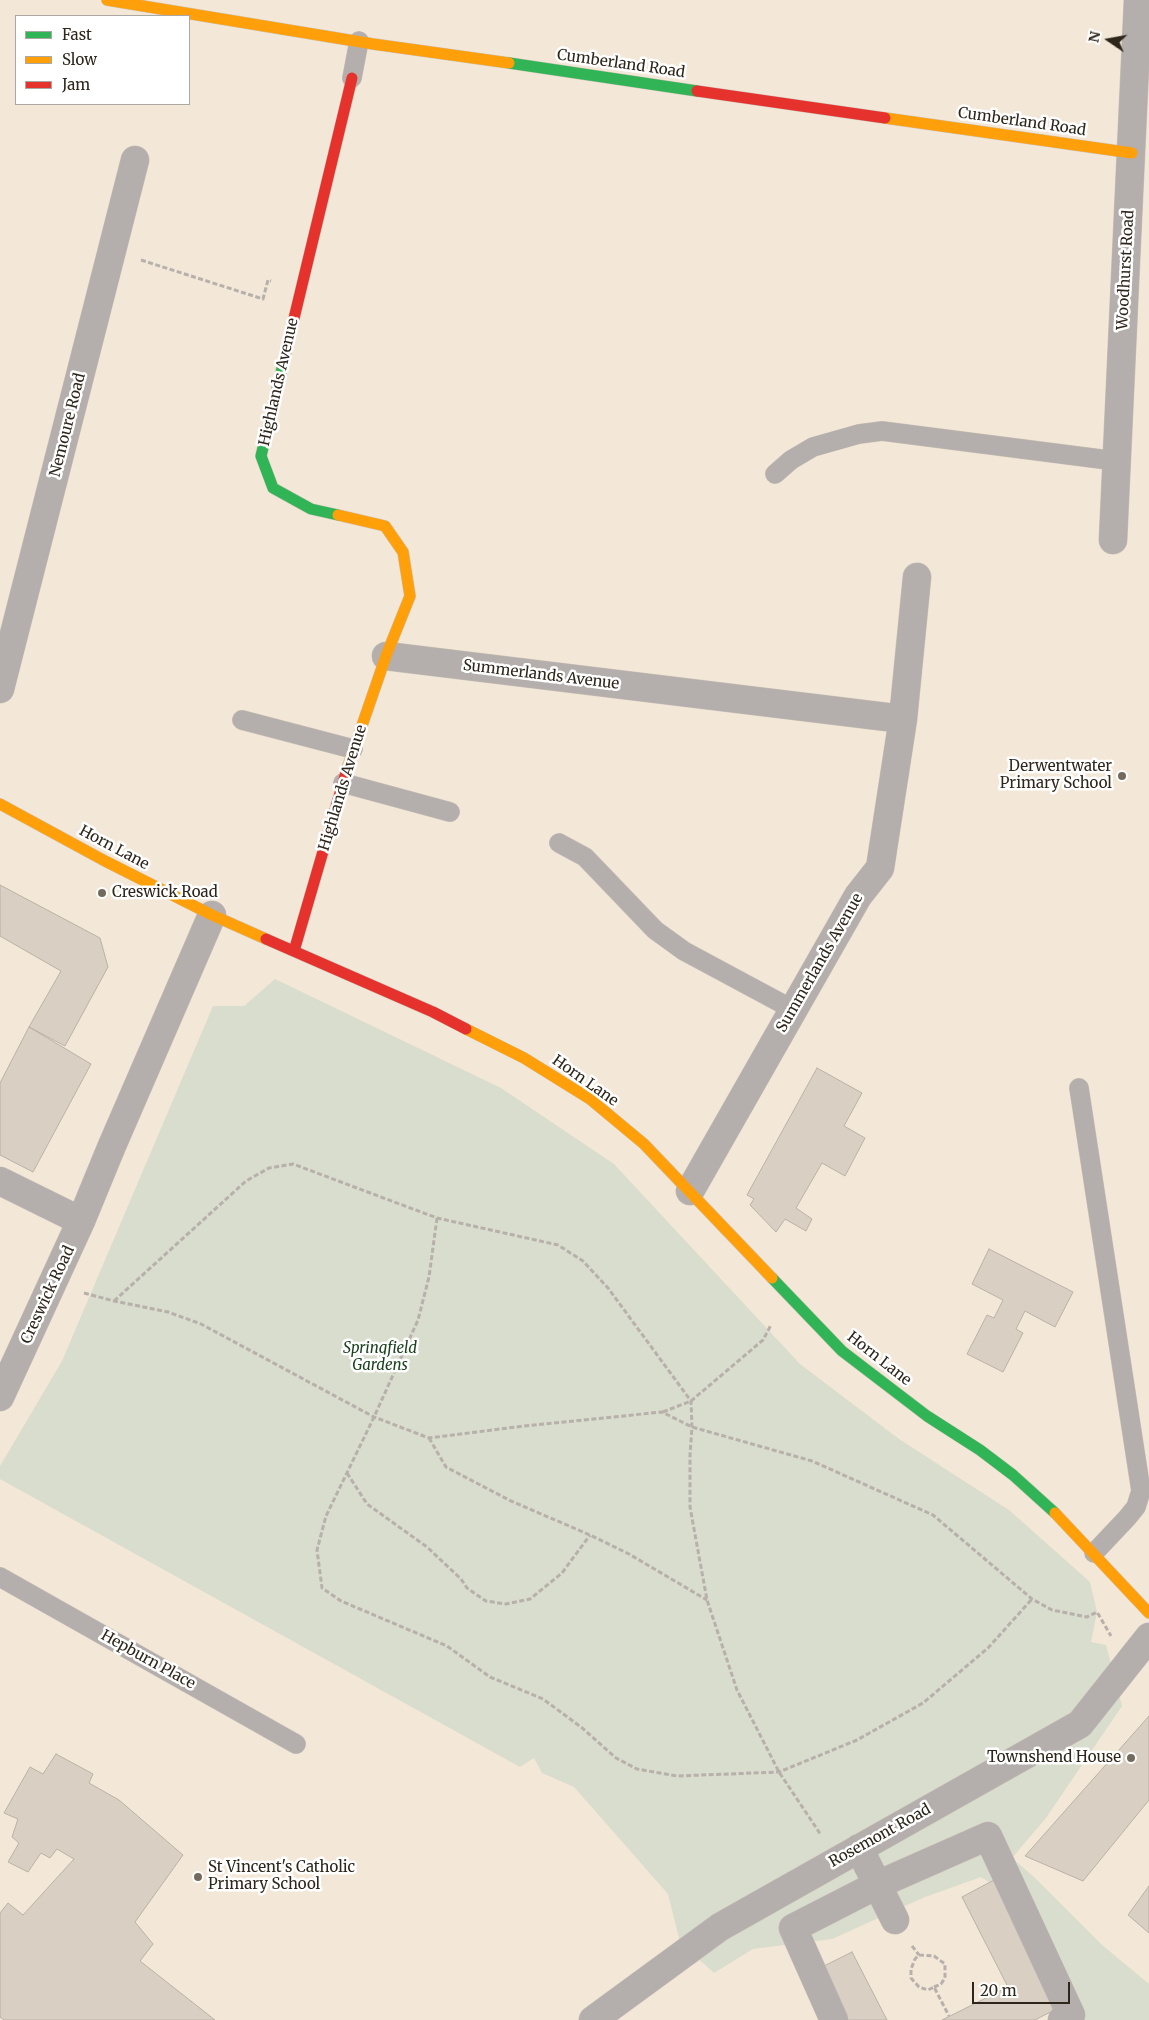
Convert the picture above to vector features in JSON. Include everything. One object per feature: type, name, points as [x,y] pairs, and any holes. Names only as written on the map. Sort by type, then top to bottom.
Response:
[{"type":"street","name":"Cumberland Road","points":[[107,0],[359,41],[1132,153]]},
{"type":"street","name":"Woodhurst Road","points":[[1113,540],[1116,461],[1137,287],[1132,153],[1138,0]]},
{"type":"street","name":"Highlands Avenue","points":[[294,951],[353,749],[386,656],[410,596],[404,552],[385,526],[310,509],[274,488],[261,456],[352,78]]},
{"type":"street","name":"Nemoure Road","points":[[0,690],[135,160]]},
{"type":"street","name":"Summerlands Avenue","points":[[690,1191],[858,896],[880,868],[903,719],[917,577]]},
{"type":"street","name":"Summerlands Avenue","points":[[386,656],[903,719]]},
{"type":"street","name":"Horn Lane","points":[[0,804],[212,916],[413,1001],[524,1058],[590,1099],[644,1144],[756,1261],[798,1308],[842,1352],[928,1416],[980,1450],[1013,1475],[1060,1518],[1149,1613]]},
{"type":"street","name":"Creswick Road","points":[[0,1397],[82,1221],[111,1148],[212,916]]},
{"type":"street","points":[[0,1181],[82,1221]]},
{"type":"street","name":"Rosemont Road","points":[[593,2020],[720,1927],[1080,1724],[1149,1636]]},
{"type":"street","points":[[834,2020],[793,1928],[877,1885],[988,1836],[1071,2015],[1062,2020]]},
{"type":"street","points":[[858,1848],[895,1920]]},
{"type":"lane","name":"Highlands Avenue","points":[[352,78],[359,41]]},
{"type":"lane","points":[[776,474],[791,460],[813,447],[859,434],[882,431],[1116,461]]},
{"type":"lane","points":[[242,720],[353,749]]},
{"type":"lane","points":[[343,783],[450,812]]},
{"type":"lane","points":[[558,843],[585,857],[655,930],[684,951],[792,1009]]},
{"type":"lane","points":[[1079,1088],[1141,1491],[1136,1507],[1094,1553]]},
{"type":"lane","name":"Hepburn Place","points":[[0,1577],[296,1744]]},
{"type":"path","points":[[136,258],[262,299],[268,280],[277,282]]},
{"type":"path","points":[[114,1301],[246,1181],[269,1168],[293,1164],[436,1218],[558,1245],[583,1261],[608,1288],[691,1401],[690,1507],[707,1600],[737,1690],[779,1772],[825,1843]]},
{"type":"path","points":[[436,1218],[429,1278],[418,1320],[326,1516],[317,1550],[322,1588],[341,1601],[447,1646],[490,1677],[543,1699],[581,1727],[616,1758],[637,1769],[677,1776],[779,1772],[857,1740],[923,1703],[988,1648],[1032,1599]]},
{"type":"path","points":[[84,1293],[168,1312],[201,1324],[374,1417],[429,1438],[662,1412],[691,1401],[764,1340],[770,1325]]},
{"type":"path","points":[[662,1412],[692,1427],[812,1461],[933,1515],[1032,1599],[1052,1610],[1087,1617],[1097,1612],[1112,1636]]},
{"type":"path","points":[[429,1438],[446,1467],[511,1501],[629,1554],[707,1600]]},
{"type":"path","points":[[347,1473],[367,1504],[427,1547],[461,1579],[467,1588],[486,1602],[506,1604],[530,1599],[562,1573],[590,1535]]},
{"type":"path","points":[[919,1956],[934,1956],[945,1964],[945,1978],[941,1984],[934,1987],[928,1990],[919,1987],[911,1978],[911,1969],[915,1959],[919,1956]]},
{"type":"path","points":[[934,1987],[949,2016]]},
{"type":"green space","name":"Springfield Gardens","points":[[275,979],[501,1088],[614,1164],[800,1364],[899,1439],[1009,1510],[1090,1582],[1097,1612],[1091,1642],[1106,1645],[1122,1706],[1046,1818],[1012,1858],[1034,1877],[1101,1944],[1149,1984],[1149,2020],[1057,2020],[1011,1896],[981,1877],[925,1897],[832,1939],[753,1949],[714,1973],[680,1942],[668,1894],[574,1787],[542,1773],[534,1758],[520,1767],[0,1479],[0,1466],[62,1361],[213,1006],[244,1006]]},
{"type":"building","points":[[0,885],[100,938],[108,967],[65,1046],[29,1027],[61,971],[0,936]]},
{"type":"building","points":[[29,1027],[91,1064],[33,1172],[0,1155],[0,1083]]},
{"type":"building","points":[[817,1068],[862,1093],[844,1126],[865,1138],[845,1176],[822,1163],[796,1208],[812,1219],[806,1231],[785,1219],[776,1232],[750,1205],[754,1199],[747,1195]]},
{"type":"building","points":[[989,1249],[1073,1292],[1055,1327],[1025,1311],[1016,1329],[1023,1333],[1003,1372],[967,1354],[987,1315],[994,1318],[1003,1300],[972,1284]]},
{"type":"building","name":"Townshend House","points":[[1149,1716],[1149,1800],[1083,1881],[1025,1856]]},
{"type":"building","points":[[56,1754],[93,1774],[89,1783],[119,1800],[183,1855],[135,1922],[153,1944],[140,1961],[215,2020],[4,2020],[0,2017],[0,1913],[8,1903],[23,1915],[74,1859],[57,1849],[50,1858],[41,1853],[28,1872],[8,1862],[19,1843],[12,1837],[18,1819],[4,1813],[30,1767],[43,1774]]},
{"type":"building","points":[[994,1880],[1060,2007],[1035,2020],[942,2020],[1008,1987],[962,1897]]},
{"type":"building","points":[[1149,1886],[1149,1933],[1128,1915]]},
{"type":"building","points":[[852,1952],[887,2020],[844,2020],[818,1969]]},
{"type":"traffic: fast","points":[[509,63],[697,91]]},
{"type":"traffic: fast","points":[[289,339],[261,456],[273,488],[311,509],[338,515]]},
{"type":"traffic: fast","points":[[772,1278],[842,1351],[927,1416],[980,1450],[1013,1475],[1055,1513]]},
{"type":"traffic: slow","points":[[107,0],[373,44],[509,63]]},
{"type":"traffic: slow","points":[[885,118],[1132,153]]},
{"type":"traffic: slow","points":[[338,515],[385,526],[403,552],[410,596],[386,656],[347,769]]},
{"type":"traffic: slow","points":[[0,804],[105,861],[212,915],[266,939]]},
{"type":"traffic: slow","points":[[466,1029],[524,1058],[590,1099],[644,1144],[772,1278]]},
{"type":"traffic: slow","points":[[1055,1513],[1149,1613]]},
{"type":"traffic: jam","points":[[289,339],[352,78]]},
{"type":"traffic: jam","points":[[697,91],[885,118]]},
{"type":"traffic: jam","points":[[294,951],[347,769]]},
{"type":"traffic: jam","points":[[266,939],[433,1012],[466,1029]]},
{"type":"place","name":"Derwentwater Primary School","points":[[1122,776]]},
{"type":"place","name":"Creswick Road","points":[[102,893]]},
{"type":"place","name":"Townshend House","points":[[1131,1758]]},
{"type":"place","name":"St Vincent's Catholic Primary School","points":[[198,1877]]}]
